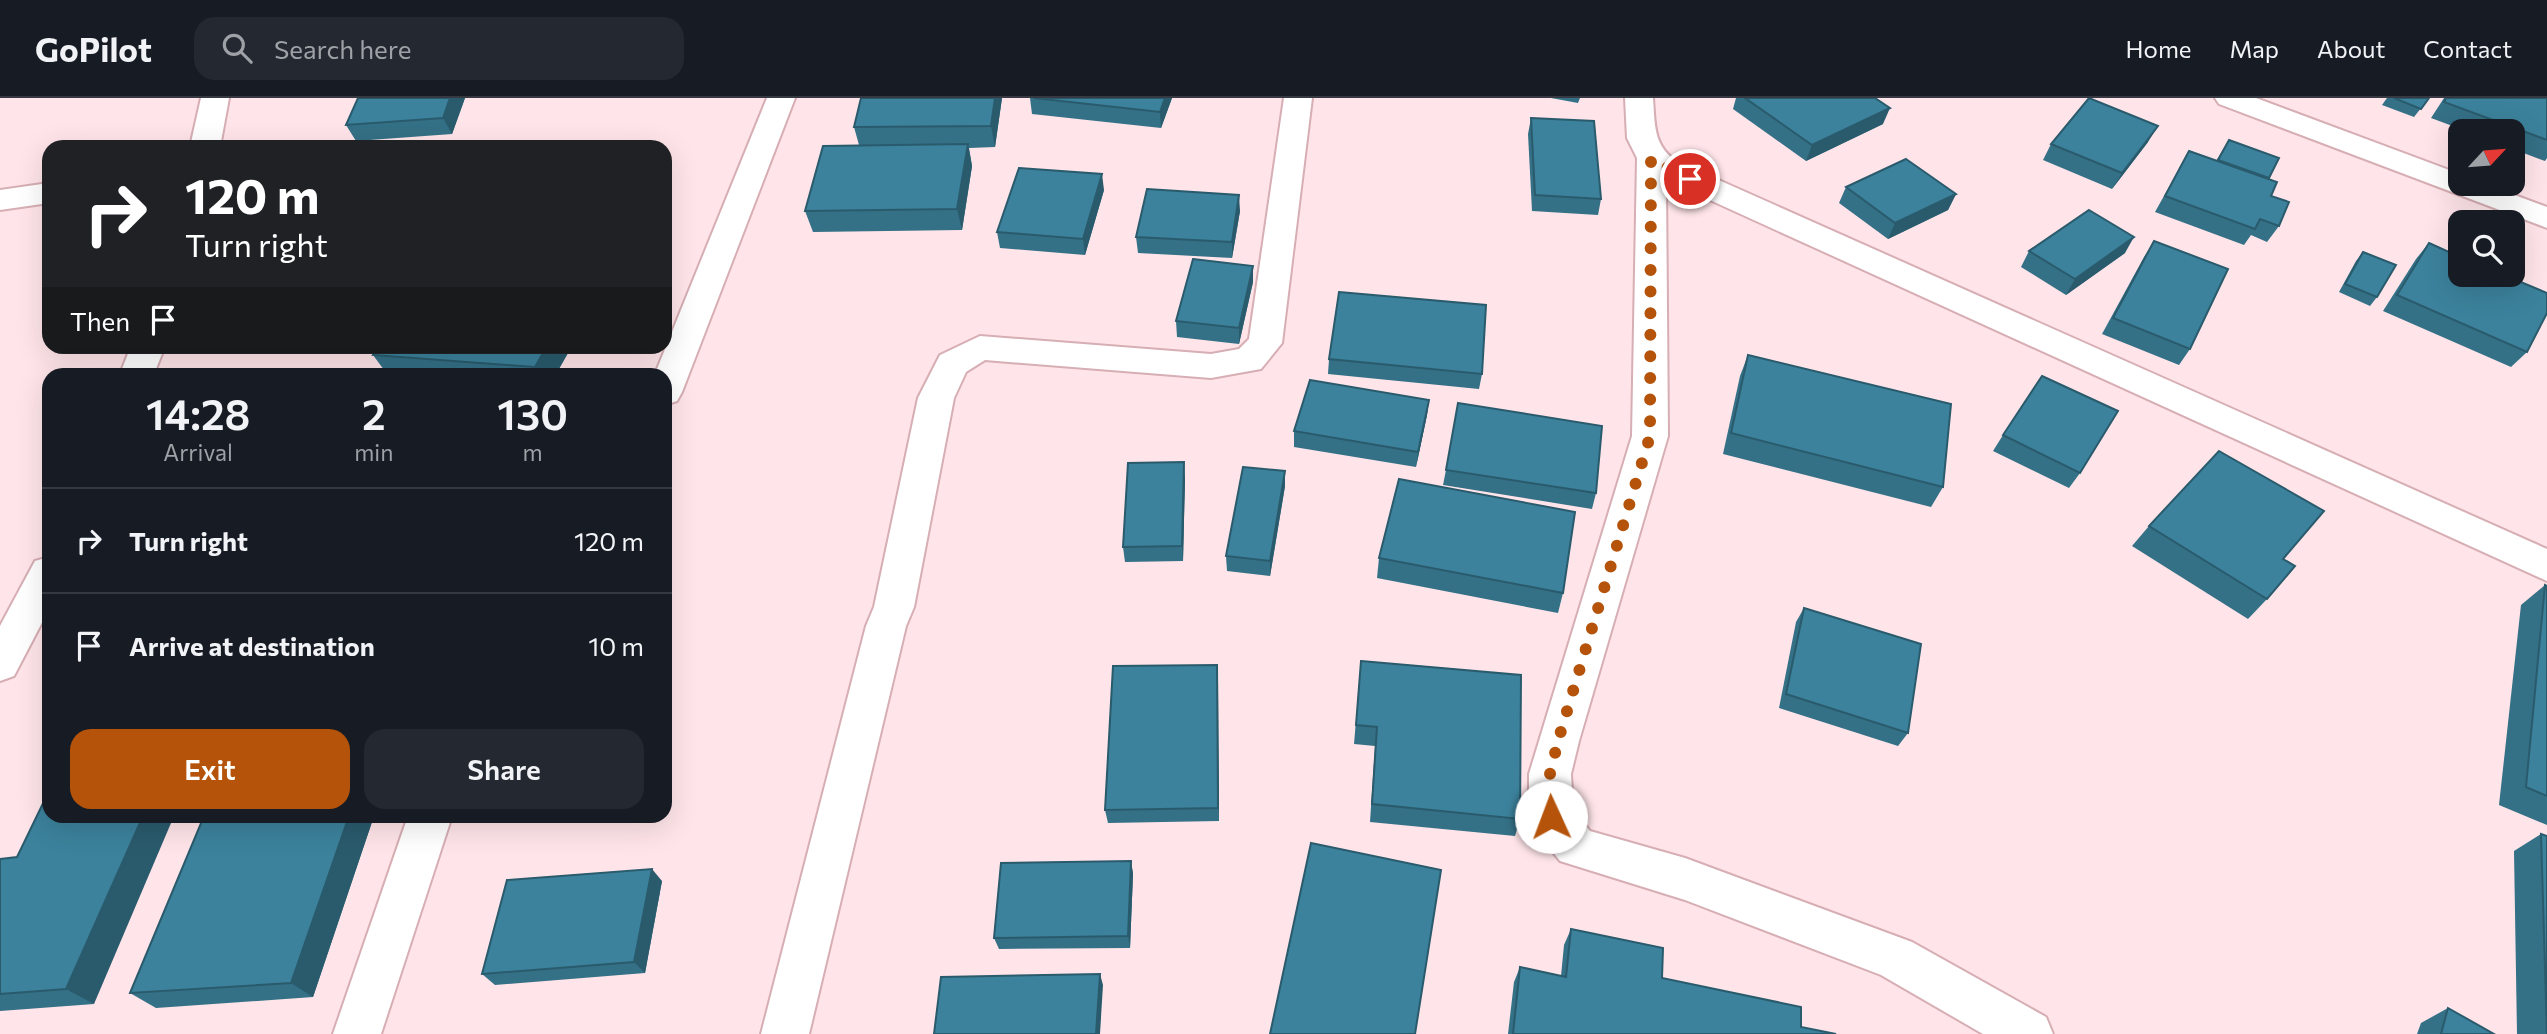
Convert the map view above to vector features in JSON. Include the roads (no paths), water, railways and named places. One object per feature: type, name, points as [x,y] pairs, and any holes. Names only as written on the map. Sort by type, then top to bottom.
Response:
[{"type":"street","points":[[206,140],[215,98]]},
{"type":"street","points":[[672,374],[781,98]]},
{"type":"street","points":[[785,1034],[886,626],[894,607],[936,398],[952,364],[980,348],[1211,366],[1249,360],[1265,343],[1298,98]]},
{"type":"street","points":[[1639,98],[1643,148],[1651,159],[2547,566]]},
{"type":"street","points":[[2229,98],[2547,218]]},
{"type":"street","points":[[1651,159],[1650,436],[1558,741],[1550,774],[1551,817],[1576,847],[1685,879],[1896,957],[2029,1034]]},
{"type":"street","points":[[0,200],[42,194]]},
{"type":"street","points":[[0,664],[42,585]]},
{"type":"street","points":[[357,1034],[428,823]]}]
